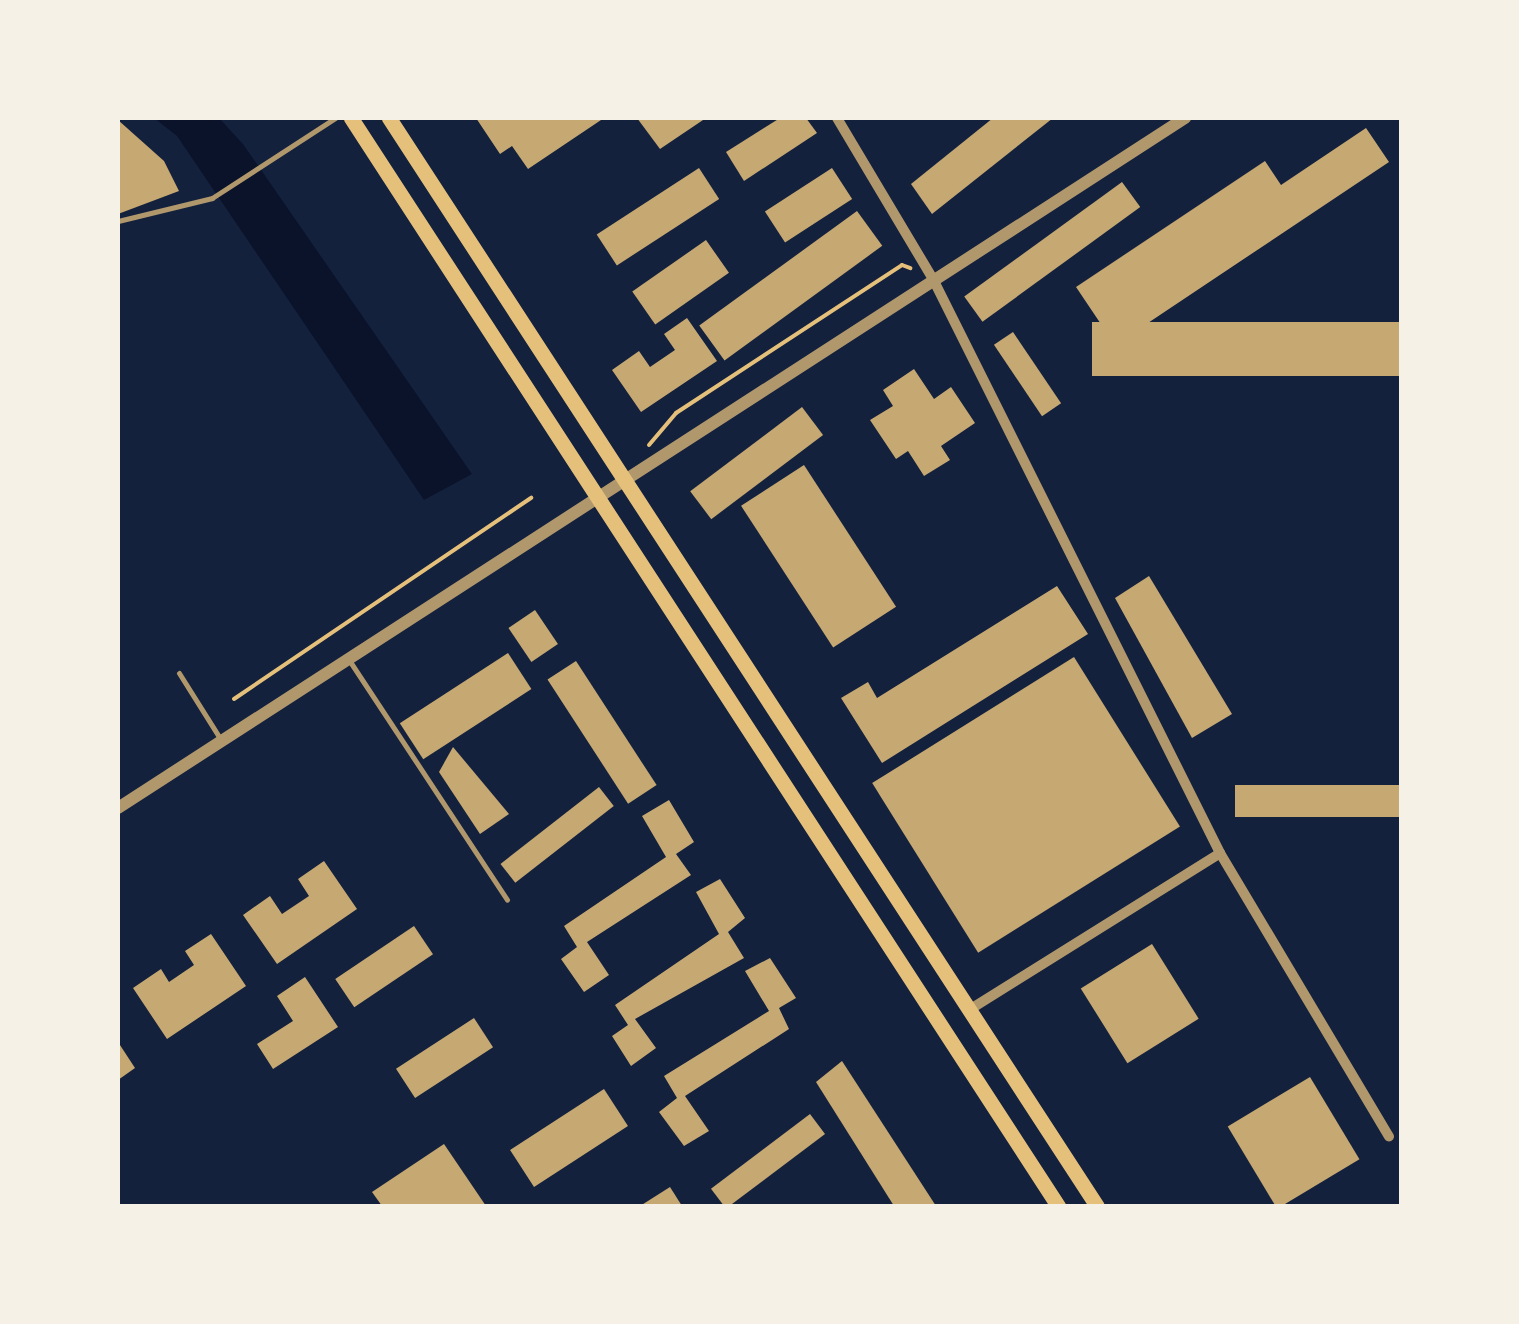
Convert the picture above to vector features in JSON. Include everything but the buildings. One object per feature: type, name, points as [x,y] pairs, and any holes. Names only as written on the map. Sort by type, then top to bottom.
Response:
[{"type":"main road","points":[[351,118],[1058,1206]]},
{"type":"main road","points":[[390,118],[1096,1206]]},
{"type":"street","points":[[837,118],[933,279],[1220,852],[1390,1137]]},
{"type":"street","points":[[118,808],[597,494],[1184,118]]},
{"type":"street","points":[[968,1010],[1220,852]]},
{"type":"lane","points":[[118,222],[212,198],[335,118]]},
{"type":"lane","points":[[348,657],[507,900]]},
{"type":"lane","points":[[179,672],[221,740]]},
{"type":"path","points":[[644,452],[676,413],[902,265],[933,279]]},
{"type":"path","points":[[234,700],[532,498]]},
{"type":"water","points":[[154,118],[219,118],[243,144],[472,474],[424,500],[177,136]]}]
